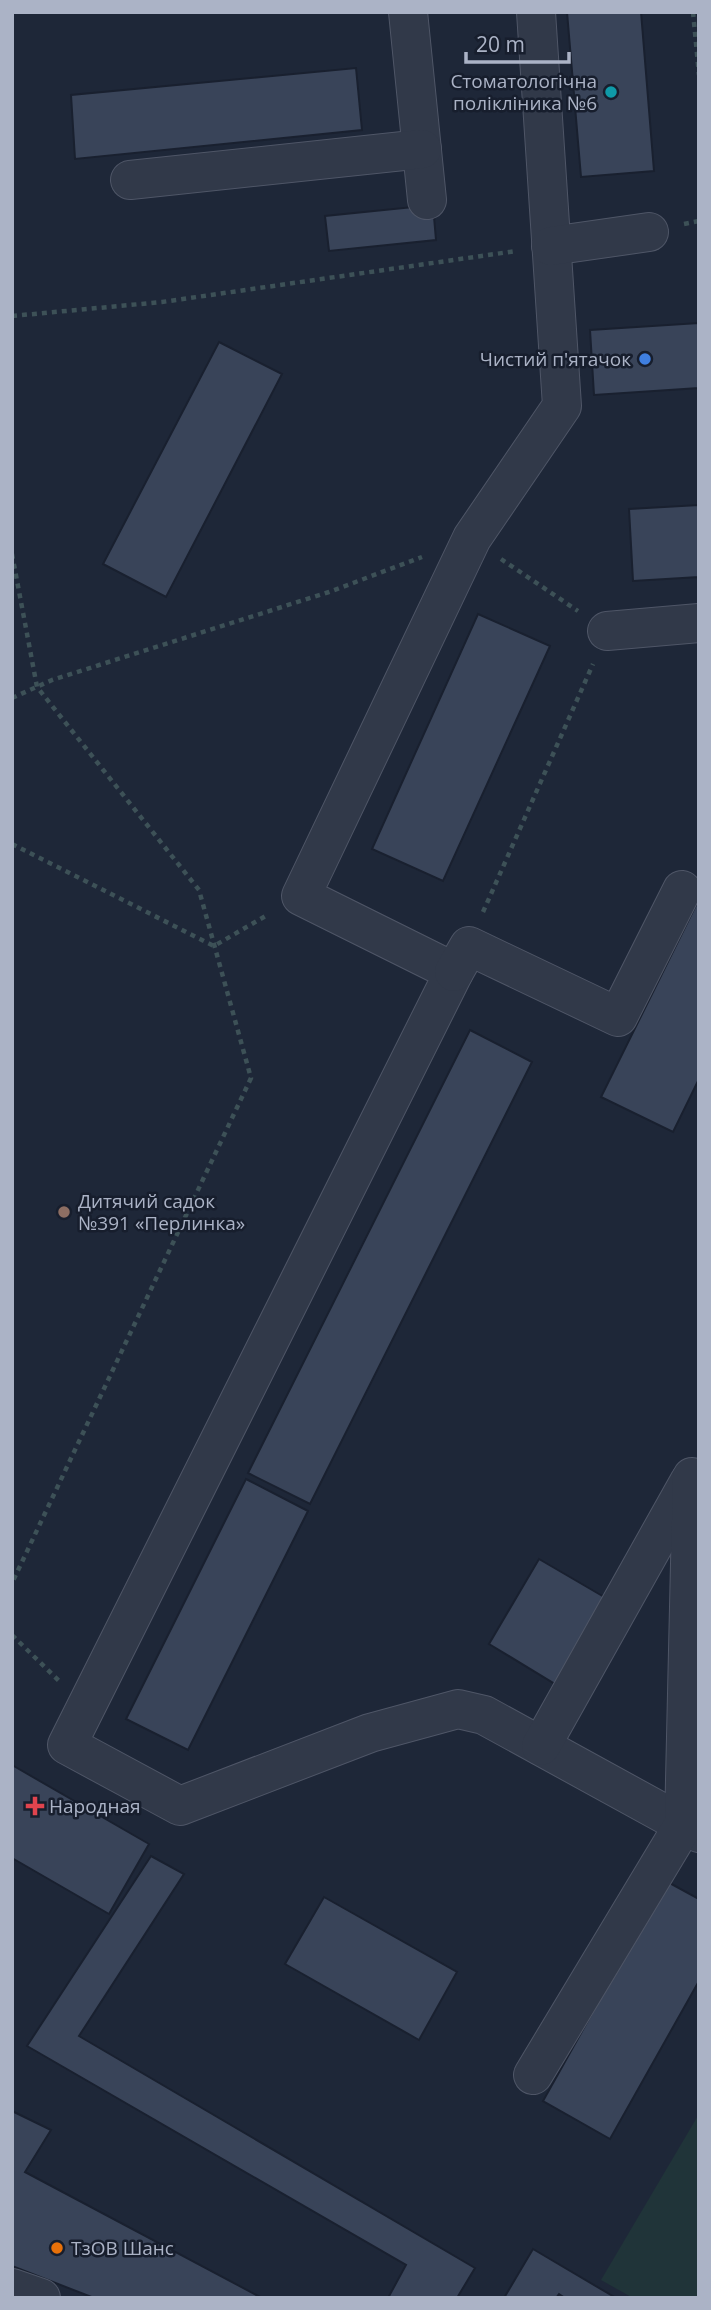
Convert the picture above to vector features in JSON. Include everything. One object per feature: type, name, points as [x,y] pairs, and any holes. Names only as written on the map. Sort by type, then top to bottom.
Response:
[{"type":"lane","points":[[408,12],[427,200]]},
{"type":"lane","points":[[536,12],[562,406],[472,538],[301,896],[618,1017],[682,890]]},
{"type":"lane","points":[[130,180],[422,149]]},
{"type":"lane","points":[[551,246],[649,232]]},
{"type":"lane","points":[[607,631],[699,623]]},
{"type":"lane","points":[[461,959],[67,1745],[180,1806],[370,1733],[458,1709],[484,1715],[691,1828]]},
{"type":"lane","points":[[541,1746],[695,1471]]},
{"type":"lane","points":[[533,2075],[691,1828],[695,1471]]},
{"type":"lane","points":[[12,2288],[41,2298]]},
{"type":"path","points":[[693,12],[699,75]]},
{"type":"path","points":[[12,316],[162,302],[551,246]]},
{"type":"path","points":[[12,698],[52,680],[329,592],[472,538],[607,631],[461,959]]},
{"type":"path","points":[[12,554],[37,687],[199,890],[251,1078],[12,1583]]},
{"type":"path","points":[[12,844],[214,946]]},
{"type":"path","points":[[214,946],[301,896]]},
{"type":"path","points":[[12,1635],[86,1708]]},
{"type":"green space","points":[[699,2114],[699,2298],[633,2298],[601,2280]]},
{"type":"building","name":"Стоматологічна полікліника №6","points":[[567,12],[641,12],[654,171],[581,177]]},
{"type":"building","points":[[356,68],[362,130],[75,159],[71,95]]},
{"type":"building","points":[[433,205],[436,240],[329,251],[325,216]]},
{"type":"building","name":"Чистий п'ятачок","points":[[699,323],[699,388],[594,395],[590,330]]},
{"type":"building","points":[[219,342],[282,374],[166,597],[103,564]]},
{"type":"building","points":[[699,505],[699,577],[633,581],[629,509]]},
{"type":"building","points":[[478,614],[550,646],[443,881],[372,849]]},
{"type":"building","points":[[699,899],[699,1079],[673,1132],[601,1097]]},
{"type":"building","points":[[470,1030],[532,1062],[310,1504],[248,1473]]},
{"type":"building","points":[[246,1479],[308,1511],[188,1750],[126,1719]]},
{"type":"building","points":[[539,1559],[611,1601],[560,1687],[489,1644]]},
{"type":"building","points":[[12,1765],[149,1844],[109,1914],[12,1858]]},
{"type":"building","points":[[151,1856],[184,1874],[79,2036],[475,2268],[457,2298],[388,2298],[406,2265],[27,2046]]},
{"type":"building","points":[[666,1881],[699,1899],[699,1981],[610,2139],[543,2101]]},
{"type":"building","points":[[324,1897],[457,1972],[419,2040],[285,1964]]},
{"type":"building","points":[[12,2111],[51,2130],[25,2172],[262,2298],[94,2298],[12,2266]]},
{"type":"building","points":[[533,2249],[616,2298],[565,2298],[559,2294],[556,2298],[504,2298]]},
{"type":"place","name":"Стоматологічна полікліника №6","points":[[611,92]]},
{"type":"place","name":"Чистий п'ятачок","points":[[645,359]]},
{"type":"place","name":"Дитячий садок №391 «Перлинка»","points":[[64,1212]]},
{"type":"place","name":"Народная","points":[[35,1806]]},
{"type":"place","name":"ТзОВ Шанс","points":[[57,2248]]}]
